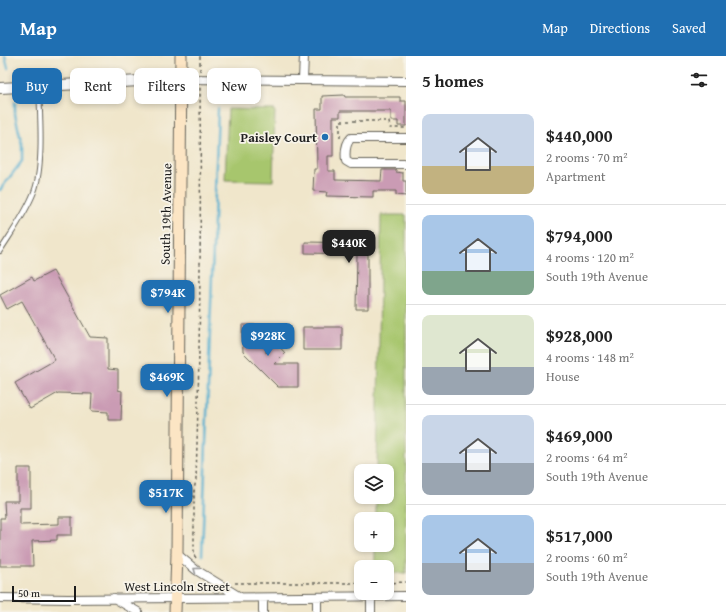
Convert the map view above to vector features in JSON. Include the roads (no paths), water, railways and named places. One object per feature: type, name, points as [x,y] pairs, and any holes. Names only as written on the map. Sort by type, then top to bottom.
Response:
[{"type":"main road","name":"South 19th Avenue","points":[[181,56],[181,68]]},
{"type":"main road","name":"South 19th Avenue","points":[[175,612],[177,554],[181,104]]},
{"type":"street","points":[[303,80],[304,56]]},
{"type":"street","points":[[199,80],[406,81]]},
{"type":"street","points":[[62,86],[134,82]]},
{"type":"street","points":[[0,88],[12,88]]},
{"type":"street","points":[[406,138],[352,138],[348,141],[345,155],[346,161],[351,164],[406,164]]},
{"type":"street","name":"West Lincoln Street","points":[[177,554],[196,570],[241,598]]},
{"type":"street","name":"West Lincoln Street","points":[[394,596],[406,596]]},
{"type":"street","points":[[317,597],[317,612]]},
{"type":"street","name":"West Lincoln Street","points":[[0,598],[354,597]]},
{"type":"street","name":"West Lincoln Street","points":[[114,598],[138,612]]},
{"type":"street","points":[[263,598],[263,612]]},
{"type":"street","points":[[371,600],[371,612]]},
{"type":"lane","points":[[0,251],[22,216],[34,191],[39,161],[39,104]]},
{"type":"waterway","points":[[5,56],[8,68]]},
{"type":"waterway","points":[[0,190],[22,161],[22,145],[15,114],[15,104]]},
{"type":"waterway","points":[[202,555],[218,109]]},
{"type":"place","name":"Paisley Court","points":[[325,137]]}]
